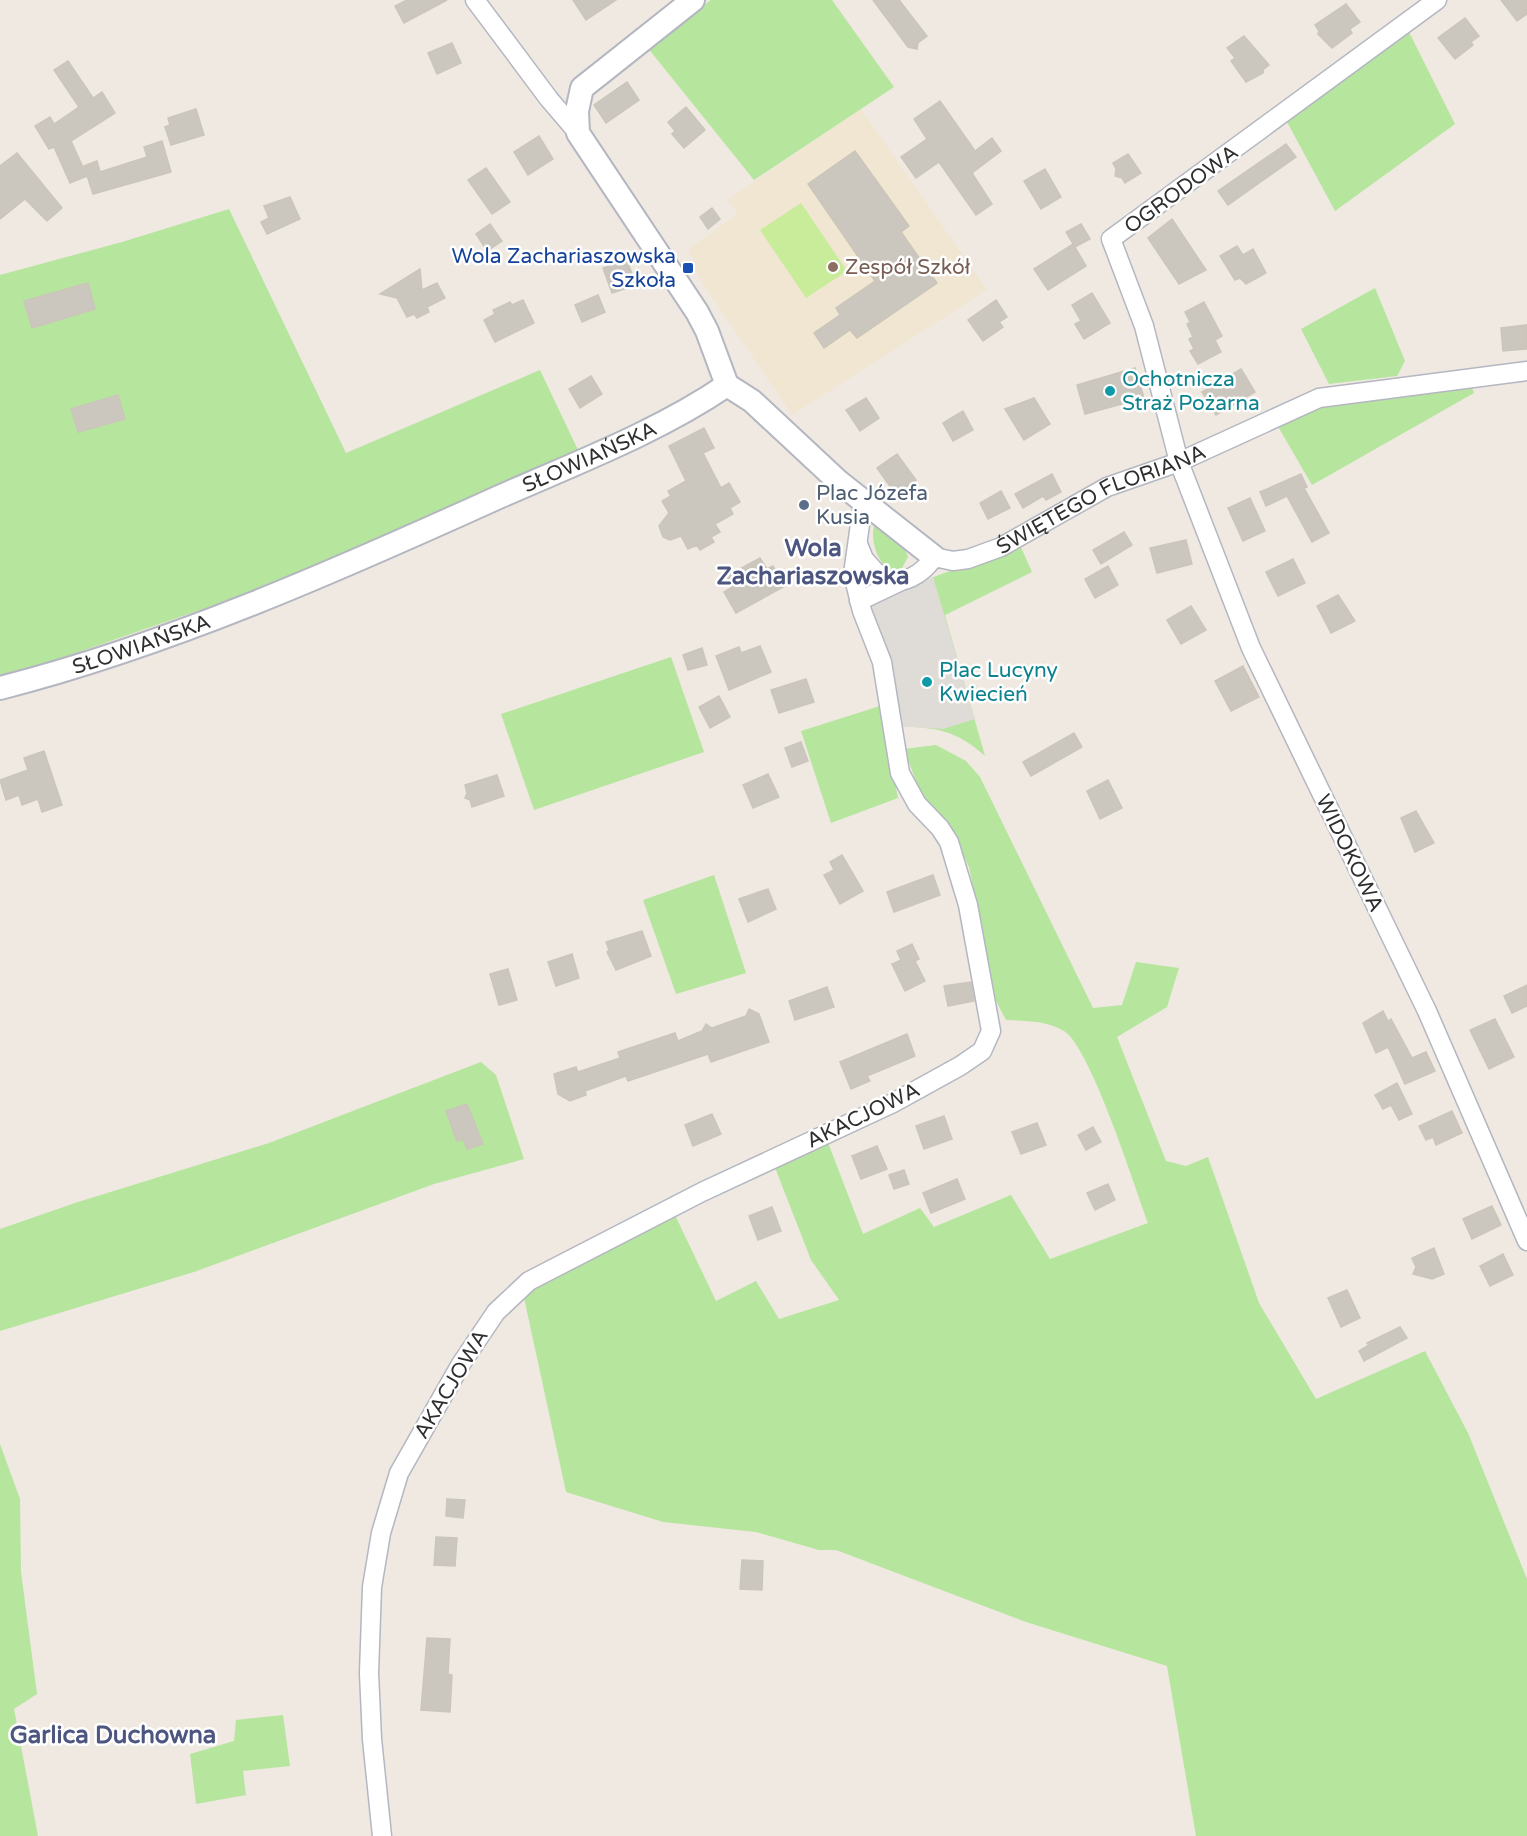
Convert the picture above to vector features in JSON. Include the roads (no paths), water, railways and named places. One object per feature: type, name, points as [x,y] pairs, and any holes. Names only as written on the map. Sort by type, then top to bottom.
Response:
[{"type":"street","points":[[475,0],[549,99],[578,133],[696,312],[707,331],[727,385],[752,400],[863,503],[934,557],[915,576],[859,601]]},
{"type":"street","points":[[578,133],[577,111],[582,88],[693,0]]},
{"type":"street","name":"OGRODOWA","points":[[1179,462],[1144,326],[1111,239],[1437,0]]},
{"type":"street","name":"ŚWIĘTEGO FLORIANA","points":[[934,557],[953,561],[968,559],[1001,547],[1107,487],[1179,462],[1319,398],[1527,371]]},
{"type":"street","name":"SŁOWIAŃSKA","points":[[0,688],[179,631],[282,591],[575,463],[696,406],[727,385]]},
{"type":"street","name":"WIDOKOWA","points":[[1179,462],[1251,648],[1427,1011],[1527,1242]]},
{"type":"street","name":"AKACJOWA","points":[[382,1836],[371,1730],[369,1630],[374,1568],[396,1480],[473,1345],[496,1312],[522,1286],[669,1208],[893,1103],[973,1058],[987,1042],[991,1031],[968,905],[957,864],[949,842],[940,828],[917,804],[900,772],[882,662],[859,601],[853,574],[863,503]]},
{"type":"street","points":[[858,544],[864,559],[882,579],[902,581]]},
{"type":"place","name":"Zespół Szkół","points":[[833,267]]},
{"type":"place","name":"Wola Zachariaszowska Szkoła","points":[[688,268]]},
{"type":"place","name":"Ochotnicza Straż Pożarna","points":[[1110,391]]},
{"type":"place","name":"Plac Józefa Kusia","points":[[804,505]]},
{"type":"place","name":"Plac Lucyny Kwiecień","points":[[927,682]]},
{"type":"district","name":"Wola Zachariaszowska","points":[[813,562]]},
{"type":"district","name":"Garlica Duchowna","points":[[113,1735]]}]
